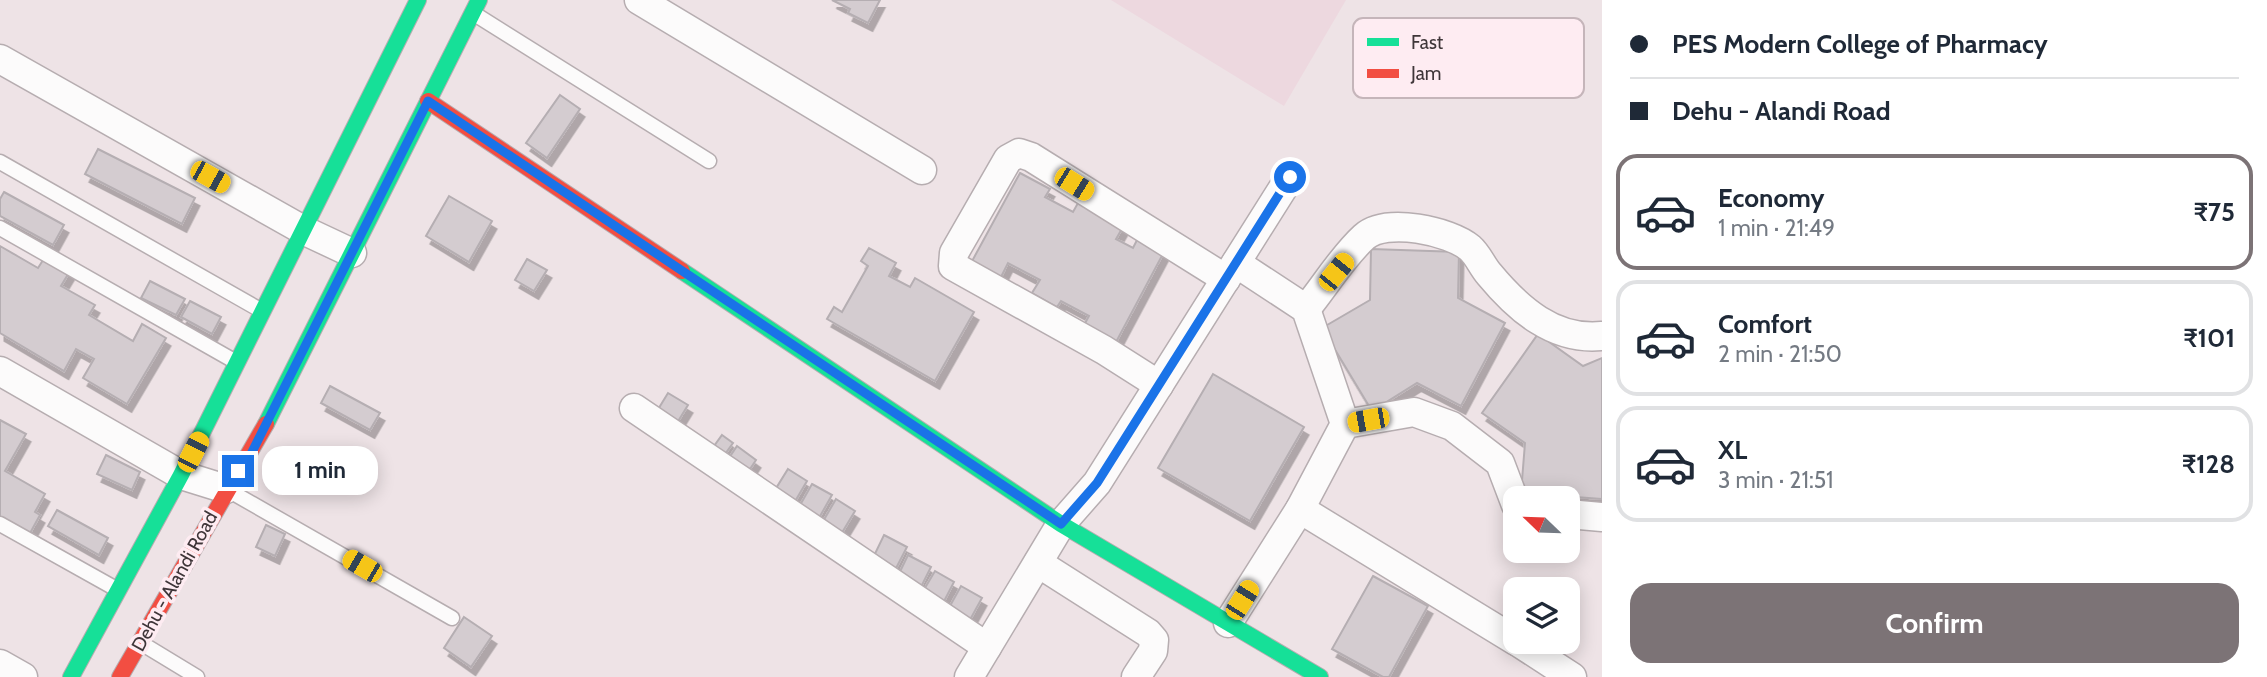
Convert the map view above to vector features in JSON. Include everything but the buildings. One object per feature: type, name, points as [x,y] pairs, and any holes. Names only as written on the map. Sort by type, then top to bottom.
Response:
[{"type":"main road","points":[[71,677],[181,474],[418,0]]},
{"type":"main road","name":"Dehu - Alandi Road","points":[[120,677],[226,489],[251,454],[476,6]]},
{"type":"main road","points":[[428,101],[1061,524],[1320,677]]},
{"type":"street","points":[[639,0],[922,170]]},
{"type":"street","points":[[0,60],[303,230],[352,253]]},
{"type":"street","points":[[1159,385],[1104,350],[953,266],[954,253],[1008,159],[1019,153],[1031,157],[1231,271],[1306,309],[1345,424],[1300,509],[1228,623]]},
{"type":"street","points":[[969,677],[1061,524],[1097,483],[1290,177]]},
{"type":"street","points":[[1306,309],[1365,236],[1384,228],[1402,226],[1456,237],[1473,250],[1487,272],[1520,308],[1573,336],[1602,336]]},
{"type":"street","points":[[0,370],[181,474],[226,489]]},
{"type":"street","points":[[634,408],[987,648]]},
{"type":"street","points":[[1345,424],[1414,412],[1452,426],[1500,463],[1509,486]]},
{"type":"street","points":[[1300,509],[1503,633]]},
{"type":"street","points":[[1580,515],[1602,517]]},
{"type":"street","points":[[1038,564],[1148,633],[1154,640],[1153,651],[1136,677]]},
{"type":"street","points":[[1536,654],[1572,677]]},
{"type":"street","points":[[0,664],[23,677]]},
{"type":"lane","points":[[476,6],[709,161]]},
{"type":"lane","points":[[0,162],[263,312]]},
{"type":"lane","points":[[0,228],[237,363]]},
{"type":"lane","points":[[226,489],[452,618]]},
{"type":"lane","points":[[0,524],[119,590]]},
{"type":"lane","points":[[139,642],[197,677]]},
{"type":"shaded area","points":[[1111,0],[1346,0],[1284,106]]},
{"type":"traffic: fast","points":[[71,677],[181,475],[418,0]]},
{"type":"traffic: fast","points":[[266,424],[479,0]]},
{"type":"traffic: fast","points":[[682,271],[1061,524],[1320,677]]},
{"type":"traffic: jam","points":[[428,101],[682,271]]},
{"type":"traffic: jam","points":[[120,677],[266,424]]},
{"type":"route","points":[[238,471],[251,454],[428,101],[1061,524],[1097,483],[1290,177]]}]
